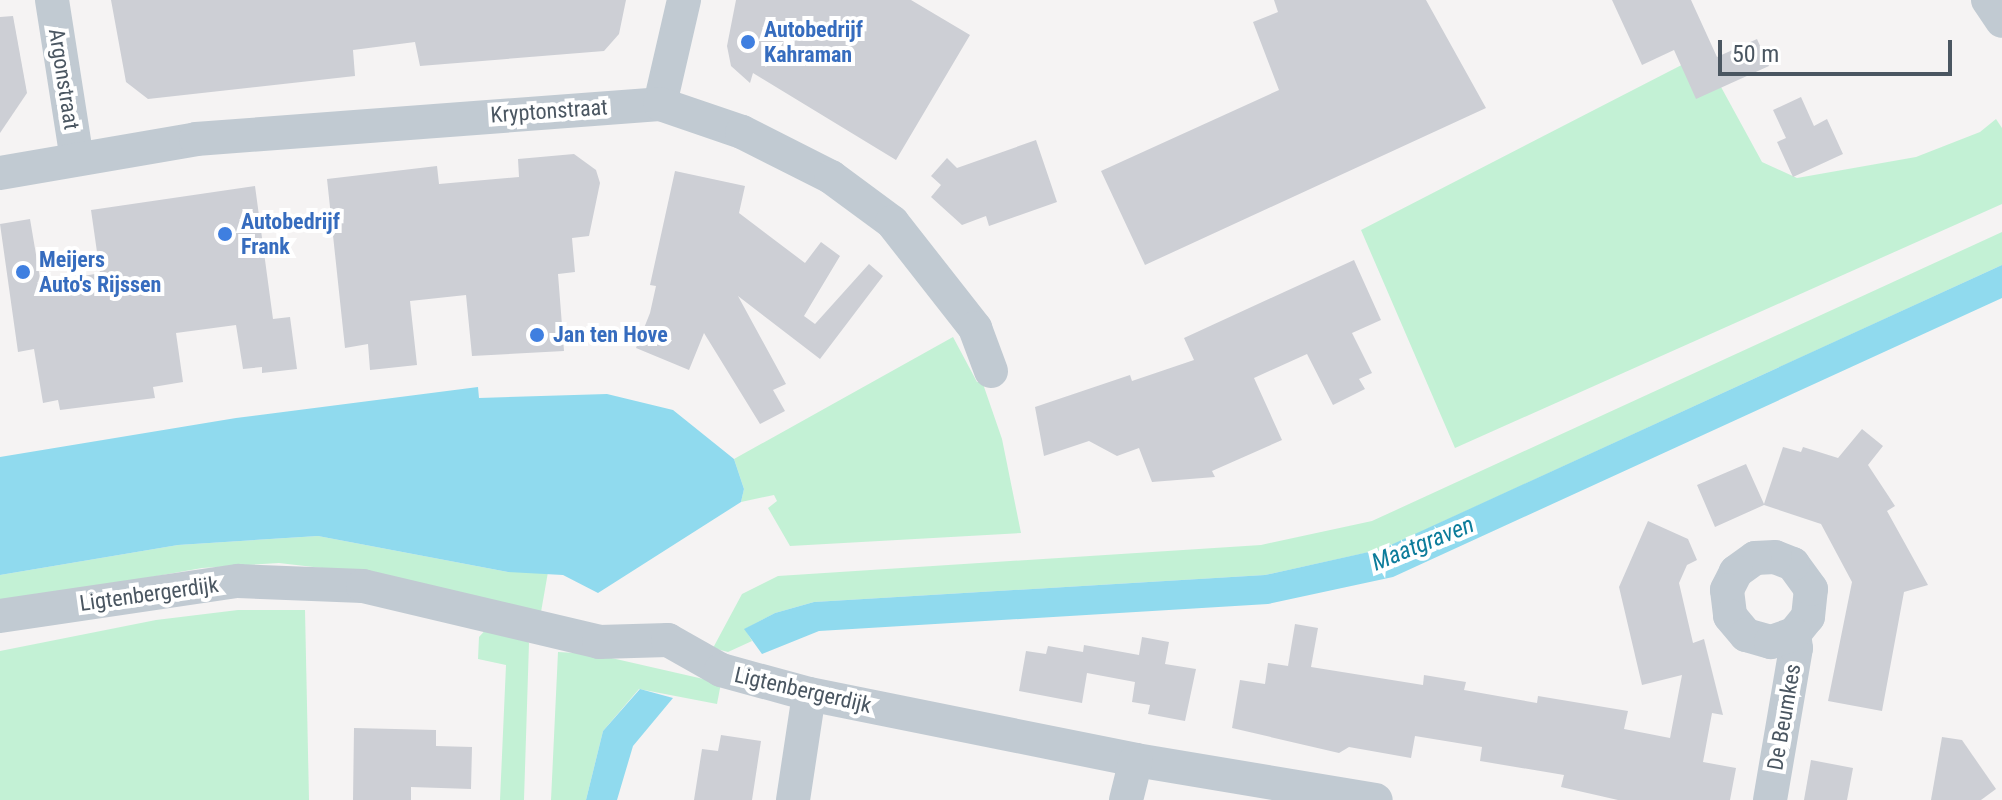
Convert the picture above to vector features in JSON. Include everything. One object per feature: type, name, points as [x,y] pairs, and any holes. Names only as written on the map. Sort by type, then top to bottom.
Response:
[{"type":"street","name":"Argonstraat","points":[[52,0],[77,159]]},
{"type":"street","points":[[660,104],[684,0]]},
{"type":"street","points":[[1988,0],[2002,21]]},
{"type":"street","name":"Kryptonstraat","points":[[0,173],[196,139],[660,104],[742,132],[831,177],[892,222],[975,328],[991,371]]},
{"type":"street","name":"Ligtenbergerdijk","points":[[0,616],[188,586],[336,583],[599,642],[668,640],[721,670],[809,694],[1136,760],[1376,800]]},
{"type":"street","name":"De Beumkes","points":[[1770,800],[1796,648],[1794,634]]},
{"type":"street","points":[[793,800],[809,694]]},
{"type":"street","points":[[1126,800],[1136,760]]},
{"type":"green space","points":[[1703,54],[1762,162],[1797,178],[1916,157],[1980,132],[1996,119],[2002,128],[2002,204],[1455,448],[1361,230]]},
{"type":"green space","points":[[2002,232],[2002,265],[1383,549],[1265,575],[814,602],[775,613],[745,629],[752,641],[728,652],[713,648],[742,594],[778,576],[1261,545],[1372,521]]},
{"type":"green space","points":[[953,337],[977,382],[982,381],[1002,439],[1021,533],[790,546],[768,508],[777,501],[774,495],[741,502],[744,489],[734,459]]},
{"type":"green space","points":[[318,536],[508,572],[548,572],[541,612],[374,574],[279,563],[202,568],[0,604],[0,575],[178,545]]},
{"type":"green space","points":[[238,610],[305,610],[309,800],[0,800],[0,651],[156,620]]},
{"type":"green space","points":[[489,626],[522,634],[529,643],[524,800],[500,800],[506,665],[478,659],[479,637]]},
{"type":"green space","points":[[558,652],[594,654],[721,683],[717,704],[639,689],[603,731],[586,800],[551,800]]},
{"type":"water","name":"Maatgraven","points":[[2002,265],[2002,298],[1393,577],[1268,604],[819,631],[762,654],[744,629],[775,613],[814,602],[1265,575],[1382,549]]},
{"type":"water","points":[[478,387],[479,398],[607,394],[673,410],[734,459],[744,489],[741,502],[598,593],[563,575],[508,572],[318,536],[178,545],[0,575],[0,457],[236,418]]},
{"type":"water","points":[[640,689],[673,698],[633,746],[617,800],[586,800],[603,731]]},
{"type":"building","points":[[111,0],[626,0],[619,34],[604,51],[420,66],[415,42],[353,50],[355,76],[148,99],[126,82]]},
{"type":"building","points":[[736,0],[911,0],[970,35],[896,160],[753,73],[750,83],[731,66],[727,46]]},
{"type":"building","points":[[1274,0],[1426,0],[1486,108],[1145,265],[1101,171],[1279,90],[1253,22],[1278,12]]},
{"type":"building","points":[[1612,0],[1691,0],[1717,57],[1757,39],[1769,66],[1696,99],[1674,50],[1642,65]]},
{"type":"building","points":[[13,16],[27,93],[0,133],[0,17]]},
{"type":"building","points":[[1801,97],[1814,126],[1827,119],[1843,154],[1793,177],[1777,142],[1786,138],[1773,110]]},
{"type":"building","points":[[1036,140],[1057,202],[989,226],[986,216],[962,225],[931,197],[941,185],[931,176],[947,158],[957,168]]},
{"type":"building","points":[[574,154],[596,170],[600,183],[589,236],[572,238],[575,272],[558,274],[564,351],[472,356],[466,295],[410,301],[417,365],[370,370],[368,344],[345,348],[327,179],[437,166],[439,184],[519,177],[518,159]]},
{"type":"building","points":[[675,171],[745,186],[739,213],[805,263],[821,242],[840,256],[804,316],[815,324],[869,264],[883,276],[820,359],[738,296],[786,384],[773,390],[785,411],[760,424],[704,333],[689,370],[636,348],[650,313],[656,286],[650,285]]},
{"type":"building","points":[[255,186],[273,319],[290,317],[297,369],[262,373],[262,367],[243,369],[236,325],[176,333],[183,382],[153,387],[155,398],[60,410],[58,400],[43,403],[34,349],[18,352],[0,224],[30,219],[41,284],[100,273],[91,210]]},
{"type":"building","points":[[1354,260],[1381,320],[1352,333],[1372,373],[1359,379],[1365,389],[1333,405],[1307,354],[1254,378],[1282,440],[1212,471],[1215,477],[1152,482],[1139,448],[1117,456],[1089,441],[1044,456],[1035,407],[1130,375],[1132,381],[1194,360],[1184,338]]},
{"type":"building","points":[[1862,429],[1883,446],[1868,465],[1895,506],[1887,511],[1928,585],[1904,592],[1882,711],[1828,701],[1852,582],[1821,524],[1764,505],[1715,527],[1697,485],[1746,464],[1764,504],[1783,447],[1801,452],[1803,447],[1838,458]]},
{"type":"building","points":[[1648,521],[1688,539],[1697,560],[1687,565],[1679,583],[1693,643],[1704,639],[1723,715],[1712,713],[1703,762],[1736,768],[1730,800],[1618,800],[1561,787],[1564,775],[1480,761],[1482,747],[1415,736],[1411,758],[1349,747],[1339,753],[1232,728],[1240,680],[1265,684],[1268,663],[1288,666],[1295,624],[1318,628],[1311,667],[1423,685],[1424,675],[1466,682],[1464,690],[1537,703],[1538,696],[1628,711],[1624,729],[1670,738],[1682,675],[1642,685],[1619,587]]},
{"type":"building","points":[[1142,637],[1169,642],[1165,664],[1196,669],[1185,721],[1148,714],[1150,705],[1132,702],[1135,682],[1087,673],[1082,703],[1019,691],[1026,651],[1046,654],[1048,646],[1083,652],[1084,645],[1139,655]]},
{"type":"building","points":[[354,728],[436,730],[436,746],[472,747],[471,789],[411,787],[411,800],[353,800]]},
{"type":"building","points":[[721,735],[761,741],[752,800],[694,800],[702,749],[718,751]]},
{"type":"building","points":[[1942,737],[1962,740],[1996,789],[1981,800],[1931,800]]},
{"type":"building","points":[[1811,760],[1853,768],[1847,800],[1804,800]]},
{"type":"place","name":"Autobedrijf Kahraman","points":[[748,42]]},
{"type":"place","name":"Autobedrijf Frank","points":[[225,234]]},
{"type":"place","name":"Meijers Auto's Rijssen","points":[[23,272]]},
{"type":"place","name":"Jan ten Hove","points":[[537,335]]}]
